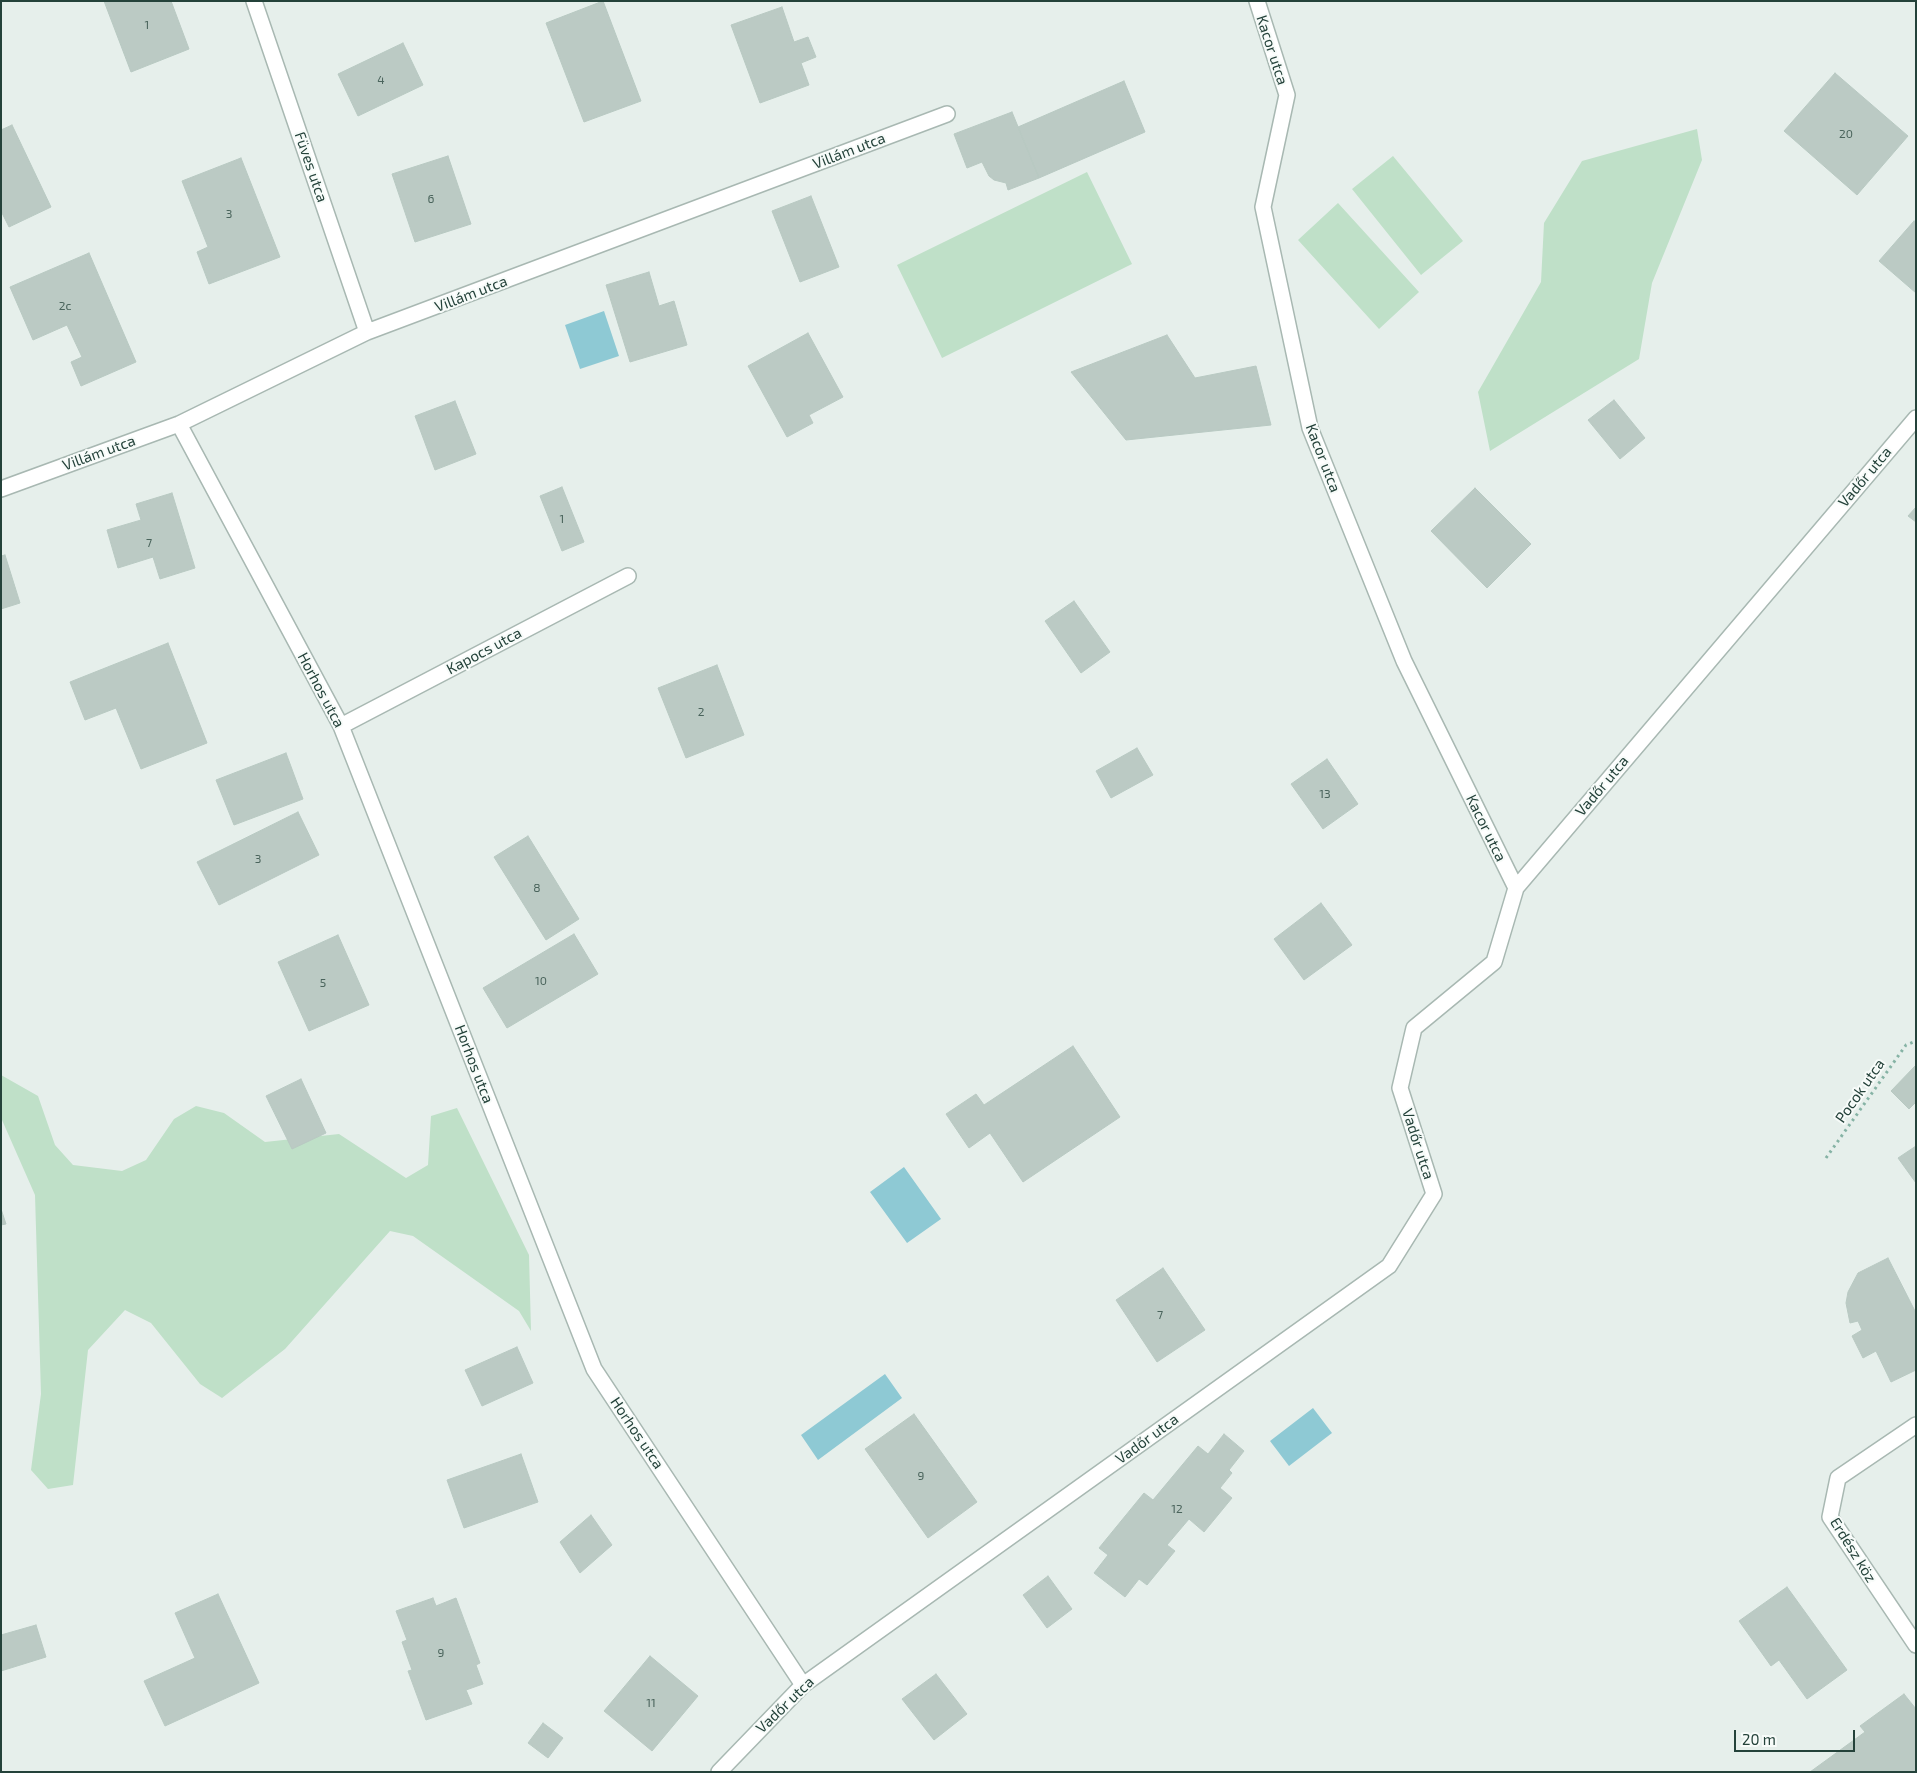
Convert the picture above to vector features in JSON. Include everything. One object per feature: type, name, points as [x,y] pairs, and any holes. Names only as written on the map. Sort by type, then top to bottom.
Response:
[{"type":"street","name":"Füves utca","points":[[254,1],[367,332]]},
{"type":"street","name":"Kacor utca","points":[[1257,1],[1287,96],[1263,207],[1310,428],[1404,661],[1516,888]]},
{"type":"street","name":"Villám utca","points":[[1,489],[179,424],[367,332],[947,114]]},
{"type":"street","name":"Vadőr utca","points":[[719,1772],[803,1685],[1389,1266],[1434,1194],[1400,1088],[1414,1028],[1494,962],[1516,888],[1916,418]]},
{"type":"street","name":"Horhos utca","points":[[179,424],[341,726],[594,1369],[803,1685]]},
{"type":"street","name":"Kapocs utca","points":[[341,726],[628,576]]},
{"type":"street","name":"Erdész köz","points":[[1916,1425],[1838,1478],[1830,1517],[1916,1645]]},
{"type":"path","name":"Pocok utca","points":[[1826,1158],[1906,1045],[1916,1041]]},
{"type":"green space","points":[[1697,129],[1702,160],[1652,283],[1639,359],[1490,451],[1478,392],[1541,282],[1544,223],[1582,161]]},
{"type":"green space","points":[[1393,156],[1463,241],[1421,275],[1352,189]]},
{"type":"green space","points":[[1087,172],[1132,264],[942,358],[897,265]]},
{"type":"green space","points":[[1338,203],[1419,292],[1379,329],[1298,240]]},
{"type":"green space","points":[[1,1075],[38,1096],[55,1145],[73,1165],[122,1171],[146,1160],[174,1119],[196,1106],[224,1113],[265,1142],[339,1134],[406,1178],[428,1165],[431,1116],[457,1108],[529,1255],[531,1331],[519,1311],[413,1236],[390,1231],[285,1349],[222,1398],[200,1384],[151,1323],[125,1310],[88,1350],[73,1485],[48,1489],[31,1470],[41,1394],[35,1195],[2,1120]]},
{"type":"water","points":[[604,311],[619,356],[580,369],[565,325]]},
{"type":"water","points":[[904,1167],[941,1219],[907,1243],[870,1192]]},
{"type":"water","points":[[885,1374],[902,1398],[818,1460],[801,1435]]},
{"type":"water","points":[[1313,1408],[1332,1433],[1289,1466],[1270,1441]]},
{"type":"building","points":[[104,1],[171,1],[189,49],[131,72]]},
{"type":"building","points":[[603,1],[641,101],[584,122],[546,23]]},
{"type":"building","points":[[782,7],[794,42],[808,37],[816,57],[801,63],[809,85],[760,103],[731,25]]},
{"type":"building","points":[[403,43],[423,85],[358,116],[338,74]]},
{"type":"building","points":[[1835,73],[1908,136],[1857,195],[1784,131]]},
{"type":"building","points":[[1124,81],[1145,132],[1039,178],[1018,127]]},
{"type":"building","points":[[1012,112],[1039,178],[1008,190],[1006,183],[994,180],[989,176],[982,162],[967,168],[954,134]]},
{"type":"building","points":[[12,125],[51,207],[9,227],[1,211],[1,130]]},
{"type":"building","points":[[448,156],[471,224],[415,242],[392,174]]},
{"type":"building","points":[[241,158],[280,257],[209,284],[197,252],[208,247],[182,181]]},
{"type":"building","points":[[811,196],[839,267],[800,282],[772,211]]},
{"type":"building","points":[[1914,221],[1916,222],[1916,293],[1879,261]]},
{"type":"building","points":[[89,253],[136,362],[81,386],[71,362],[82,357],[67,325],[33,340],[10,287]]},
{"type":"building","points":[[649,272],[659,306],[674,301],[687,345],[630,362],[606,285]]},
{"type":"building","points":[[808,333],[843,397],[809,415],[813,423],[787,437],[748,366]]},
{"type":"building","points":[[1167,335],[1195,378],[1256,366],[1271,425],[1126,440],[1071,372]]},
{"type":"building","points":[[1614,400],[1645,438],[1620,459],[1588,420]]},
{"type":"building","points":[[455,401],[476,454],[435,470],[415,416]]},
{"type":"building","points":[[562,487],[584,542],[562,551],[540,496]]},
{"type":"building","points":[[1475,488],[1531,544],[1487,588],[1431,531]]},
{"type":"building","points":[[172,493],[195,568],[160,579],[153,557],[118,568],[107,530],[141,520],[136,504]]},
{"type":"building","points":[[1916,507],[1916,522],[1908,516]]},
{"type":"building","points":[[5,555],[20,603],[1,609],[1,556]]},
{"type":"building","points":[[1074,601],[1110,652],[1081,673],[1045,621]]},
{"type":"building","points":[[168,643],[207,743],[141,769],[116,708],[85,720],[70,682]]},
{"type":"building","points":[[717,665],[744,735],[686,758],[658,688]]},
{"type":"building","points":[[1137,748],[1153,775],[1111,798],[1096,771]]},
{"type":"building","points":[[286,753],[303,799],[234,825],[216,780]]},
{"type":"building","points":[[1327,759],[1358,804],[1323,829],[1291,784]]},
{"type":"building","points":[[298,812],[319,855],[219,905],[197,862]]},
{"type":"building","points":[[528,836],[579,919],[546,940],[494,857]]},
{"type":"building","points":[[1321,903],[1352,945],[1304,980],[1274,939]]},
{"type":"building","points":[[574,934],[598,974],[507,1028],[483,988]]},
{"type":"building","points":[[338,935],[369,1005],[309,1031],[278,962]]},
{"type":"building","points":[[1073,1046],[1120,1117],[1023,1182],[990,1133],[969,1148],[946,1114],[976,1094],[984,1105]]},
{"type":"building","points":[[1916,1065],[1916,1102],[1909,1109],[1891,1091]]},
{"type":"building","points":[[301,1079],[326,1133],[292,1149],[266,1096]]},
{"type":"building","points":[[1916,1146],[1916,1183],[1898,1158]]},
{"type":"building","points":[[1,1209],[6,1224],[1,1225]]},
{"type":"building","points":[[1888,1258],[1916,1313],[1916,1370],[1891,1382],[1876,1351],[1863,1358],[1852,1336],[1862,1330],[1858,1321],[1850,1323],[1846,1303],[1848,1292],[1858,1273]]},
{"type":"building","points":[[1163,1268],[1205,1330],[1157,1362],[1116,1300]]},
{"type":"building","points":[[517,1347],[533,1383],[482,1406],[465,1370]]},
{"type":"building","points":[[914,1414],[977,1502],[928,1538],[865,1449]]},
{"type":"building","points":[[1224,1434],[1244,1451],[1229,1470],[1232,1473],[1220,1488],[1232,1498],[1204,1532],[1189,1519],[1167,1545],[1175,1551],[1147,1585],[1139,1579],[1125,1597],[1094,1573],[1108,1555],[1099,1548],[1144,1493],[1153,1500],[1198,1446],[1208,1454]]},
{"type":"building","points":[[521,1454],[538,1502],[464,1528],[447,1480]]},
{"type":"building","points":[[591,1515],[612,1545],[580,1573],[560,1542]]},
{"type":"building","points":[[1048,1576],[1072,1609],[1047,1628],[1023,1595]]},
{"type":"building","points":[[1787,1587],[1847,1670],[1807,1699],[1779,1660],[1771,1666],[1739,1621]]},
{"type":"building","points":[[218,1594],[259,1683],[165,1726],[144,1681],[195,1658],[175,1613]]},
{"type":"building","points":[[433,1598],[436,1606],[456,1598],[480,1663],[476,1665],[483,1684],[466,1690],[472,1704],[426,1720],[408,1671],[412,1670],[402,1642],[407,1640],[396,1611]]},
{"type":"building","points":[[36,1625],[46,1657],[1,1671],[1,1635]]},
{"type":"building","points":[[650,1656],[698,1696],[652,1751],[604,1711]]},
{"type":"building","points":[[936,1674],[967,1714],[934,1740],[902,1699]]},
{"type":"building","points":[[1904,1694],[1916,1709],[1916,1772],[1810,1772],[1865,1732],[1860,1726]]},
{"type":"building","points":[[543,1723],[563,1738],[548,1758],[528,1743]]}]
